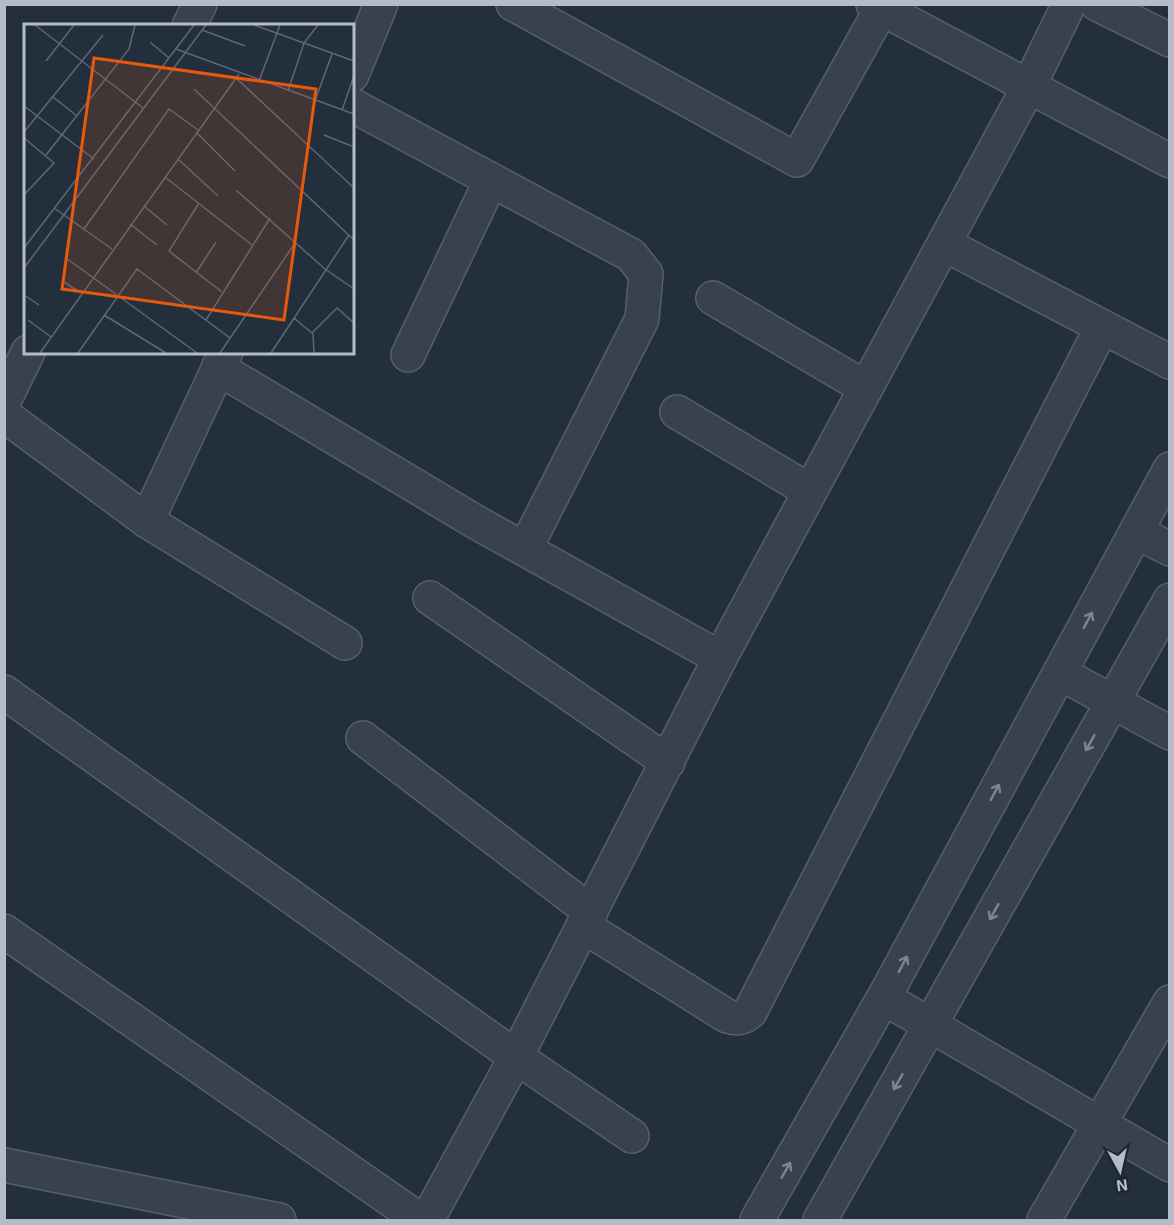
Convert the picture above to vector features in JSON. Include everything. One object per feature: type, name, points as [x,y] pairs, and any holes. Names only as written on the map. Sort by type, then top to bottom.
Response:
[{"type":"street","points":[[190,24],[200,4]]},
{"type":"street","points":[[354,70],[381,4]]},
{"type":"street","points":[[513,4],[797,160],[880,6],[1028,88],[1170,161]]},
{"type":"street","points":[[427,1221],[516,1057],[720,658],[1028,88],[1069,4]]},
{"type":"street","points":[[1097,4],[1170,40]]},
{"type":"street","points":[[354,106],[631,255],[646,273],[642,319],[525,549]]},
{"type":"street","points":[[408,355],[491,180]]},
{"type":"street","points":[[944,244],[1170,362]]},
{"type":"street","points":[[713,298],[866,388]]},
{"type":"street","points":[[363,738],[587,919],[727,1016],[736,1019],[745,1017],[750,1012],[1102,327]]},
{"type":"street","points":[[4,401],[27,354]]},
{"type":"street","points":[[147,521],[222,360],[525,549],[720,658]]},
{"type":"street","points":[[677,412],[810,490]]},
{"type":"street","points":[[4,415],[147,521],[345,643]]},
{"type":"street","points":[[757,1221],[884,998],[1170,469]]},
{"type":"street","points":[[1136,532],[1170,549]]},
{"type":"street","points":[[430,598],[668,762]]},
{"type":"street","points":[[820,1221],[1170,600]]},
{"type":"street","points":[[1060,673],[1170,733]]},
{"type":"street","points":[[4,692],[516,1057],[632,1136]]},
{"type":"street","points":[[4,931],[420,1221]]},
{"type":"street","points":[[884,998],[1170,1165]]},
{"type":"street","points":[[1044,1221],[1170,1002]]},
{"type":"street","points":[[4,1165],[144,1207],[279,1221]]}]
